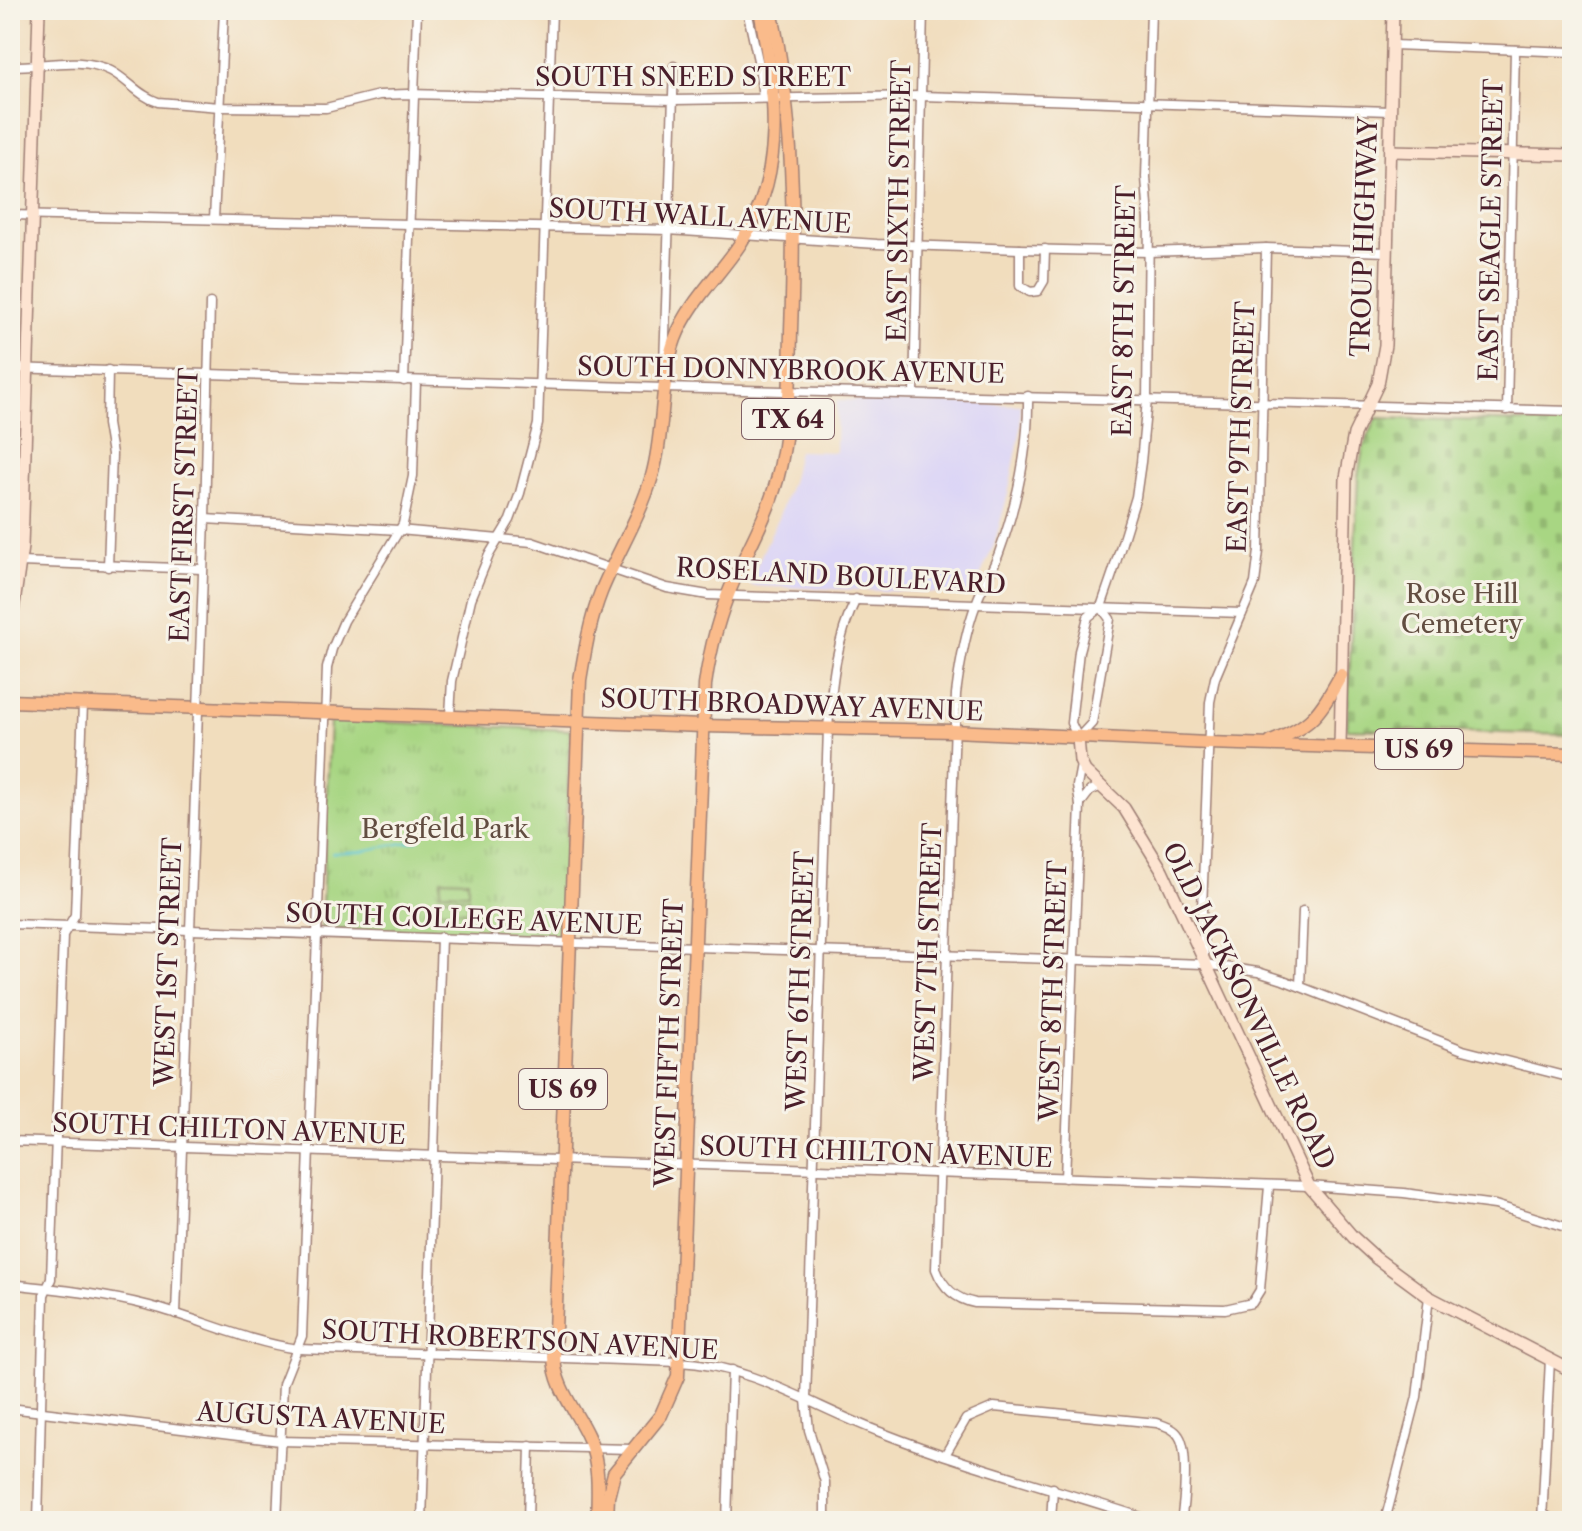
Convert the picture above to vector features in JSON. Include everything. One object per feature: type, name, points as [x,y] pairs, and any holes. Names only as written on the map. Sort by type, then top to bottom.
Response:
[{"type":"main road","points":[[10,661],[20,562],[16,533],[27,369],[39,10]]},
{"type":"main road","name":"TX 64","points":[[703,726],[708,664],[728,595],[760,527],[776,483],[790,390],[794,239],[760,10]]},
{"type":"main road","name":"TX 64","points":[[577,721],[587,638],[598,602],[633,527],[658,452],[665,384],[674,341],[683,321],[745,236],[770,173],[775,139],[771,10]]},
{"type":"main road","name":"TROUP HIGHWAY","points":[[1340,746],[1346,478],[1354,434],[1378,384],[1382,367],[1388,252],[1393,10]]},
{"type":"main road","points":[[1390,151],[1572,155]]},
{"type":"main road","points":[[1266,744],[1306,726],[1321,710],[1341,675]]},
{"type":"main road","name":"SOUTH BROADWAY AVENUE","points":[[10,701],[1572,754]]},
{"type":"main road","name":"US 69","points":[[577,721],[554,1357],[563,1394],[592,1448],[598,1475],[597,1521]]},
{"type":"main road","name":"WEST FIFTH STREET","points":[[607,1521],[611,1480],[617,1467],[667,1405],[676,1385],[679,1362],[703,726]]},
{"type":"main road","points":[[1078,738],[1081,765]]},
{"type":"main road","name":"OLD JACKSONVILLE ROAD","points":[[1081,765],[1124,808],[1145,839],[1309,1186],[1353,1237],[1429,1297],[1572,1371]]},
{"type":"street","points":[[214,219],[224,10]]},
{"type":"street","points":[[404,381],[417,10]]},
{"type":"street","points":[[450,715],[452,681],[471,599],[497,539],[510,520],[532,456],[538,424],[552,10]]},
{"type":"street","points":[[747,10],[759,65],[775,98]]},
{"type":"street","name":"EAST SIXTH STREET","points":[[914,393],[923,10]]},
{"type":"street","name":"EAST 8TH STREET","points":[[1101,607],[1110,619],[1092,723],[1078,738],[1071,723],[1079,651],[1088,617],[1101,607],[1136,497],[1147,400],[1151,10]]},
{"type":"street","points":[[1393,45],[1572,52]]},
{"type":"street","name":"EAST SEAGLE STREET","points":[[1507,410],[1515,50]]},
{"type":"street","name":"SOUTH SNEED STREET","points":[[10,66],[77,63],[99,66],[113,72],[148,99],[220,107],[326,108],[379,95],[674,100],[922,96],[1390,111]]},
{"type":"street","points":[[665,384],[674,66]]},
{"type":"street","name":"SOUTH WALL AVENUE","points":[[10,215],[668,230],[917,246],[1020,249],[1148,252],[1266,248],[1388,252]]},
{"type":"street","name":"EAST 9TH STREET","points":[[1204,964],[1202,909],[1210,702],[1215,678],[1255,583],[1259,551],[1266,248]]},
{"type":"street","points":[[1020,249],[1020,286],[1030,292],[1038,291],[1044,281],[1045,249]]},
{"type":"street","name":"EAST FIRST STREET","points":[[198,708],[210,303]]},
{"type":"street","name":"SOUTH DONNYBROOK AVENUE","points":[[10,368],[1572,411]]},
{"type":"street","points":[[108,370],[107,424],[112,454],[108,567]]},
{"type":"street","points":[[277,1521],[283,1384],[302,1336],[327,668],[338,631],[399,530],[406,511],[413,476],[416,381]]},
{"type":"street","name":"WEST 7TH STREET","points":[[1028,396],[1026,446],[1013,508],[998,555],[976,604],[961,659],[954,731],[936,1269],[946,1288],[964,1301],[975,1303],[1225,1309],[1252,1303],[1263,1277],[1269,1186]]},
{"type":"street","name":"ROSELAND BOULEVARD","points":[[205,519],[399,530],[532,542],[667,588],[728,595],[1242,613]]},
{"type":"street","points":[[20,562],[202,569]]},
{"type":"street","name":"WEST 6TH STREET","points":[[825,1521],[825,1482],[809,1430],[806,1400],[828,728],[836,661],[846,618],[856,599]]},
{"type":"street","points":[[38,1521],[44,1295],[51,1279],[63,935],[75,915],[83,704]]},
{"type":"street","name":"WEST 1ST STREET","points":[[176,1314],[198,708]]},
{"type":"street","name":"WEST 8TH STREET","points":[[1065,1178],[1080,805],[1077,786],[1081,765]]},
{"type":"street","points":[[1080,805],[1090,791],[1101,786]]},
{"type":"street","points":[[1187,927],[1197,921],[1202,909]]},
{"type":"street","points":[[1300,986],[1303,911]]},
{"type":"street","name":"SOUTH COLLEGE AVENUE","points":[[10,924],[1204,964],[1258,972],[1463,1050],[1572,1078]]},
{"type":"street","points":[[422,1521],[441,937]]},
{"type":"street","name":"SOUTH CHILTON AVENUE","points":[[10,1141],[1309,1186],[1404,1193],[1495,1205],[1572,1229]]},
{"type":"street","name":"SOUTH ROBERTSON AVENUE","points":[[10,1284],[109,1296],[176,1314],[259,1342],[298,1349],[701,1363],[732,1370],[879,1432],[1153,1521]]},
{"type":"street","points":[[1385,1521],[1417,1397],[1429,1297]]},
{"type":"street","points":[[1550,1359],[1542,1517],[1553,1521]]},
{"type":"street","points":[[727,1521],[732,1370]]},
{"type":"street","points":[[945,1455],[966,1419],[994,1407],[1157,1423],[1172,1428],[1183,1444],[1181,1521]]},
{"type":"street","name":"AUGUSTA AVENUE","points":[[10,1408],[280,1441],[632,1449]]},
{"type":"street","points":[[528,1521],[530,1446]]},
{"type":"street","points":[[1051,1521],[1053,1488]]},
{"type":"shaded area","points":[[837,400],[1021,405],[1020,434],[1008,494],[994,545],[972,594],[751,586],[751,578],[792,479],[798,451],[836,452]]},
{"type":"green space","name":"Rose Hill Cemetery","points":[[1377,418],[1572,423],[1572,735],[1347,729],[1358,477],[1363,448]]},
{"type":"green space","name":"Bergfeld Park","points":[[330,720],[570,730],[562,937],[321,929]]},
{"type":"green space","points":[[441,879],[468,880],[468,893],[440,892]]},
{"type":"green space","points":[[440,897],[468,897],[468,911],[439,910]]},
{"type":"waterway","points":[[332,853],[362,851],[419,840]]}]
